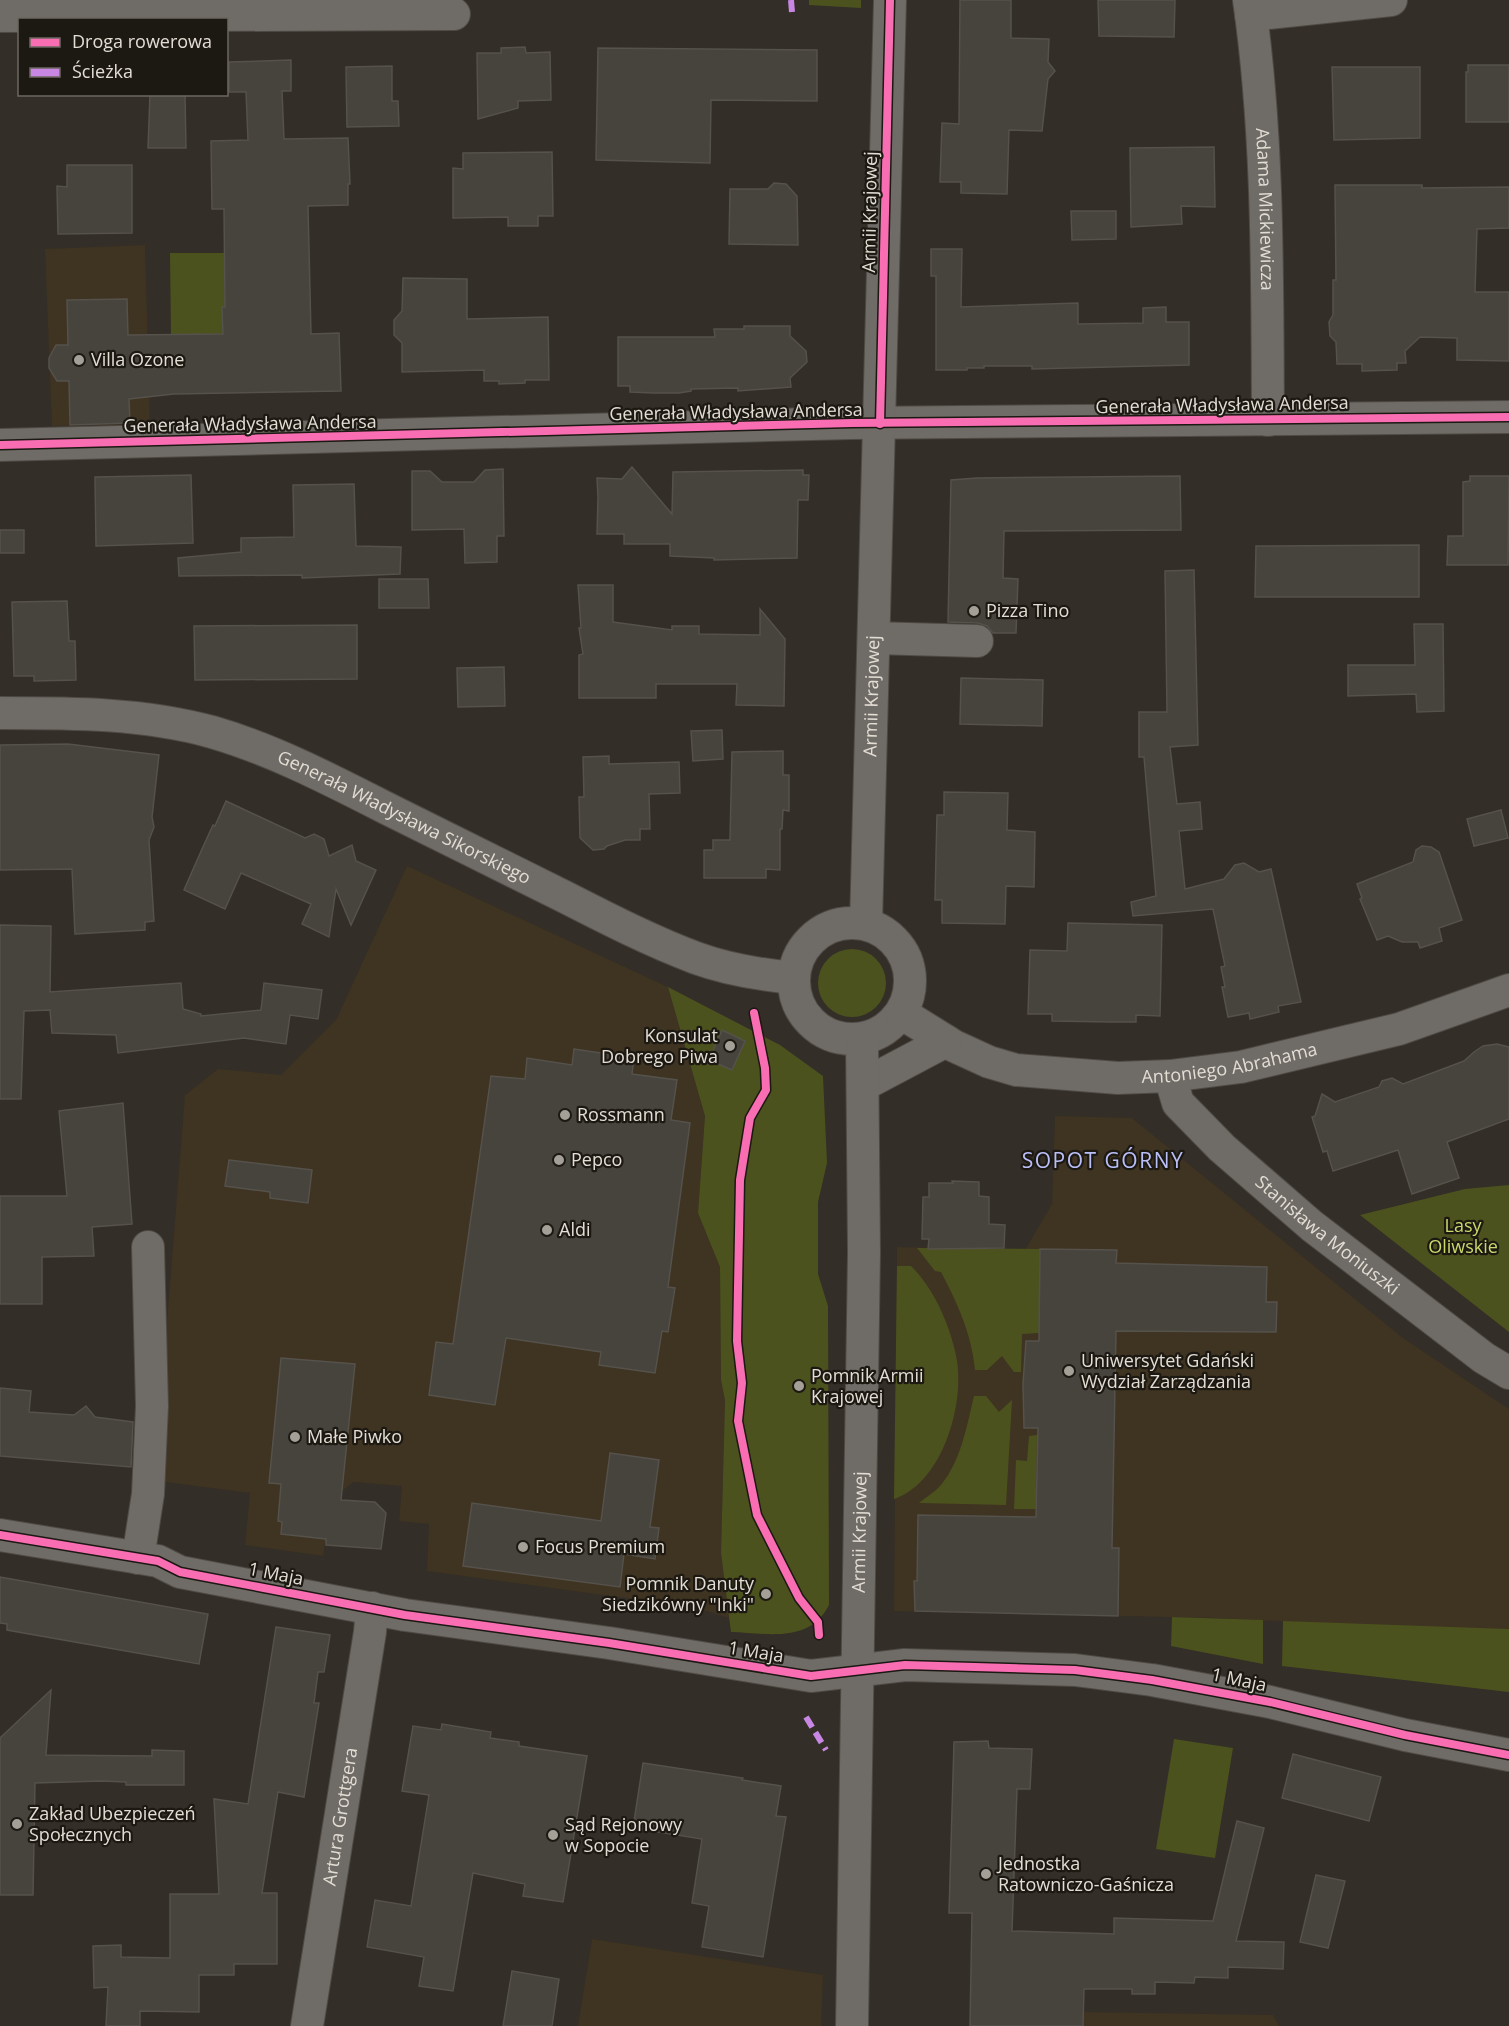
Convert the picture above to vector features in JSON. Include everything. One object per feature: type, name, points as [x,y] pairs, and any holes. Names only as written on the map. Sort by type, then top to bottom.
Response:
[{"type":"street","name":"Armii Krajowej","points":[[866,924],[890,0]]},
{"type":"street","points":[[1250,7],[1391,0]]},
{"type":"street","name":"Adama Mickiewicza","points":[[1250,7],[1263,135],[1268,235],[1268,420]]},
{"type":"street","points":[[0,16],[454,14]]},
{"type":"street","name":"Generała Władysława Andersa","points":[[0,445],[880,424],[1509,417]]},
{"type":"street","points":[[874,638],[977,641]]},
{"type":"street","name":"Generała Władysława Sikorskiego","points":[[0,713],[122,716],[211,732],[255,747],[322,775],[623,926],[698,959],[760,974],[794,978]]},
{"type":"street","points":[[845,923],[866,924],[886,933],[902,950],[910,970],[910,993],[901,1013],[884,1029],[862,1039],[845,1039],[828,1034],[814,1025],[802,1012],[796,996],[794,978],[798,958],[809,941],[826,929],[845,923]]},
{"type":"street","name":"Antoniego Abrahama","points":[[901,1013],[946,1041],[989,1062],[1016,1070],[1119,1078],[1170,1076],[1241,1067],[1388,1031],[1509,990]]},
{"type":"street","name":"Armii Krajowej","points":[[852,2026],[864,1252],[862,1039]]},
{"type":"street","points":[[863,1085],[946,1041]]},
{"type":"street","name":"Stanisława Moniuszki","points":[[1170,1076],[1179,1103],[1231,1156],[1312,1226],[1484,1358],[1509,1373]]},
{"type":"street","points":[[138,1558],[148,1494],[152,1406],[148,1247]]},
{"type":"street","name":"1 Maja","points":[[0,1535],[158,1561],[180,1572],[405,1615],[609,1643],[811,1676],[905,1665],[1075,1670],[1195,1686],[1404,1735],[1509,1755]]},
{"type":"street","name":"Artura Grottgera","points":[[308,2026],[372,1608]]},
{"type":"shaded area","points":[[145,245],[150,424],[52,426],[45,249]]},
{"type":"shaded area","points":[[407,866],[668,987],[705,1116],[698,1213],[720,1267],[721,1380],[725,1400],[721,1553],[729,1618],[687,1605],[427,1571],[429,1524],[399,1521],[402,1486],[353,1482],[332,1500],[323,1556],[245,1545],[250,1493],[150,1480],[161,1397],[185,1095],[218,1069],[281,1075],[336,1020]]},
{"type":"shaded area","points":[[1055,1116],[1132,1118],[1403,1338],[1509,1409],[1509,1629],[1397,1627],[1214,1618],[894,1611],[897,1247],[1025,1250],[1052,1204]]},
{"type":"shaded area","points":[[592,1939],[823,1975],[821,2026],[578,2026]]},
{"type":"shaded area","points":[[1084,2012],[1273,2015],[1279,2026],[1083,2026]]},
{"type":"green space","points":[[809,0],[861,0],[861,8],[809,5]]},
{"type":"green space","points":[[170,253],[224,253],[226,334],[171,335]]},
{"type":"green space","points":[[852,949],[865,952],[876,959],[883,970],[886,983],[883,996],[876,1007],[865,1014],[852,1017],[839,1014],[828,1007],[821,996],[818,983],[821,970],[828,959],[839,952]]},
{"type":"green space","points":[[668,987],[780,1045],[823,1076],[827,1163],[818,1202],[818,1274],[828,1306],[829,1605],[821,1617],[810,1626],[786,1634],[731,1632],[721,1553],[725,1400],[721,1380],[720,1267],[698,1213],[705,1116]]},
{"type":"green space","name":"Lasy Oliwskie","points":[[1509,1185],[1509,1332],[1360,1215],[1465,1189]]},
{"type":"green space","points":[[917,1248],[1040,1249],[1039,1333],[1022,1334],[1021,1372],[1014,1372],[1002,1356],[987,1370],[975,1370],[967,1332],[953,1295],[941,1272],[935,1271]]},
{"type":"green space","points":[[897,1266],[911,1266],[935,1298],[951,1335],[957,1361],[958,1379],[953,1420],[937,1460],[925,1477],[911,1490],[894,1499]]},
{"type":"green space","points":[[974,1396],[986,1396],[999,1412],[1012,1400],[1006,1505],[919,1503],[941,1485],[954,1465]]},
{"type":"green space","points":[[1037,1435],[1036,1509],[1014,1509],[1016,1460],[1027,1461],[1029,1436]]},
{"type":"green space","points":[[1172,1617],[1263,1620],[1263,1664],[1171,1646]]},
{"type":"green space","points":[[1283,1621],[1509,1629],[1509,1692],[1282,1666]]},
{"type":"green space","points":[[1174,1739],[1233,1748],[1215,1858],[1156,1849]]},
{"type":"building","points":[[960,0],[1011,0],[1011,38],[1049,39],[1048,62],[1055,71],[1048,79],[1042,131],[1009,130],[1007,194],[961,193],[961,182],[940,182],[942,123],[959,124]]},
{"type":"building","points":[[1098,0],[1175,0],[1174,37],[1099,36]]},
{"type":"building","points":[[525,47],[526,53],[550,52],[551,100],[518,101],[518,108],[478,119],[477,53],[501,53],[501,48]]},
{"type":"building","points":[[598,48],[817,50],[817,101],[711,100],[710,163],[596,160]]},
{"type":"building","points":[[291,60],[291,91],[282,91],[284,139],[348,138],[350,184],[348,184],[348,205],[308,206],[311,334],[339,333],[341,391],[174,394],[129,399],[130,423],[70,425],[69,381],[57,381],[49,368],[49,358],[56,345],[68,345],[67,300],[127,299],[128,335],[223,334],[224,209],[212,209],[211,141],[248,140],[246,92],[229,92],[229,62]]},
{"type":"building","points":[[1468,65],[1509,65],[1509,122],[1466,122]]},
{"type":"building","points":[[392,66],[392,101],[398,101],[399,126],[347,127],[346,67]]},
{"type":"building","points":[[1332,67],[1420,67],[1420,138],[1334,140]]},
{"type":"building","points":[[150,96],[185,96],[186,148],[148,148]]},
{"type":"building","points":[[1214,147],[1215,207],[1181,206],[1182,224],[1131,227],[1130,148]]},
{"type":"building","points":[[552,152],[553,216],[538,216],[538,226],[508,226],[508,217],[453,218],[453,168],[463,169],[463,153]]},
{"type":"building","points":[[67,165],[132,165],[132,233],[58,234],[57,186],[67,187]]},
{"type":"building","points":[[774,183],[786,184],[797,196],[798,245],[729,244],[730,189],[768,189]]},
{"type":"building","points":[[1335,185],[1422,185],[1422,188],[1509,187],[1509,228],[1477,229],[1475,292],[1509,292],[1509,361],[1457,360],[1457,338],[1420,337],[1405,351],[1406,363],[1397,363],[1397,370],[1362,371],[1362,364],[1337,364],[1336,342],[1330,336],[1329,322],[1333,315],[1333,280],[1336,280]]},
{"type":"building","points":[[1071,211],[1116,211],[1116,239],[1072,240]]},
{"type":"building","points":[[931,249],[962,249],[961,307],[1078,303],[1078,324],[1143,323],[1143,308],[1166,307],[1166,322],[1189,322],[1189,365],[1032,369],[1032,366],[984,366],[984,368],[967,368],[967,370],[936,370],[936,276],[931,276]]},
{"type":"building","points":[[403,278],[467,279],[467,319],[548,317],[549,380],[525,380],[525,383],[499,384],[499,381],[484,381],[484,370],[402,372],[402,343],[394,335],[394,320],[402,311]]},
{"type":"building","points":[[744,326],[790,326],[790,336],[806,351],[807,362],[790,378],[791,387],[738,391],[738,388],[691,389],[691,391],[679,393],[654,393],[630,392],[630,386],[618,386],[618,337],[715,337],[714,329],[744,329]]},
{"type":"building","points":[[632,467],[672,514],[673,472],[803,470],[803,475],[809,475],[808,500],[798,500],[797,558],[714,560],[714,558],[670,556],[670,544],[624,544],[624,534],[597,534],[597,478],[622,479]]},
{"type":"building","points":[[503,469],[504,536],[497,536],[497,562],[465,563],[464,529],[412,530],[412,471],[430,471],[442,482],[474,482],[485,470]]},
{"type":"building","points":[[191,475],[193,543],[96,546],[95,477]]},
{"type":"building","points":[[1180,476],[1181,530],[1004,531],[1003,578],[1018,579],[1016,633],[993,633],[987,626],[978,623],[948,622],[951,480]]},
{"type":"building","points":[[1470,476],[1509,476],[1508,565],[1447,565],[1448,536],[1463,536],[1463,482],[1470,481]]},
{"type":"building","points":[[354,484],[356,546],[401,547],[400,574],[302,578],[302,575],[179,576],[178,558],[241,552],[241,538],[294,537],[293,485]]},
{"type":"building","points":[[0,530],[24,530],[24,553],[0,553]]},
{"type":"building","points":[[1419,545],[1419,597],[1255,597],[1256,546]]},
{"type":"building","points":[[1194,570],[1198,745],[1170,747],[1177,804],[1200,802],[1202,829],[1179,831],[1185,889],[1224,879],[1235,865],[1244,863],[1259,872],[1271,869],[1301,1002],[1278,1006],[1279,1012],[1250,1019],[1249,1013],[1228,1017],[1222,987],[1225,987],[1221,967],[1225,966],[1213,909],[1133,916],[1131,902],[1156,896],[1144,757],[1139,757],[1139,712],[1167,712],[1165,571]]},
{"type":"building","points":[[379,579],[428,579],[429,608],[379,608]]},
{"type":"building","points":[[578,585],[613,585],[613,622],[672,630],[672,626],[699,626],[699,634],[760,635],[760,609],[785,639],[784,706],[736,705],[737,684],[656,684],[656,698],[579,698],[579,655],[583,654],[579,628],[581,628]]},
{"type":"building","points":[[67,601],[69,641],[75,641],[76,680],[34,681],[34,676],[14,676],[12,602]]},
{"type":"building","points":[[1414,624],[1443,624],[1444,711],[1417,712],[1416,694],[1348,696],[1348,665],[1415,665]]},
{"type":"building","points":[[357,625],[357,679],[195,680],[194,626]]},
{"type":"building","points":[[504,667],[505,706],[458,707],[457,668]]},
{"type":"building","points":[[961,678],[1043,680],[1042,726],[960,724]]},
{"type":"building","points":[[722,730],[723,759],[693,761],[691,731]]},
{"type":"building","points":[[68,744],[159,755],[152,817],[154,827],[149,840],[154,921],[145,922],[145,930],[75,934],[72,869],[0,870],[0,745]]},
{"type":"building","points":[[783,751],[783,775],[789,775],[789,811],[783,810],[782,829],[780,829],[780,870],[766,869],[766,878],[704,878],[704,850],[713,850],[713,840],[730,840],[732,752]]},
{"type":"building","points":[[609,756],[609,764],[679,762],[680,793],[649,794],[650,829],[640,829],[640,840],[625,840],[604,849],[593,850],[580,838],[579,797],[584,797],[583,757]]},
{"type":"building","points":[[944,792],[1008,793],[1007,830],[1035,832],[1034,887],[1006,886],[1005,924],[942,923],[942,900],[935,900],[937,815],[944,815]]},
{"type":"building","points":[[226,801],[305,838],[314,834],[324,839],[329,856],[352,845],[356,861],[376,870],[351,925],[336,889],[329,937],[302,924],[311,904],[241,873],[225,909],[184,890]]},
{"type":"building","points":[[1501,810],[1508,838],[1474,846],[1467,819]]},
{"type":"building","points":[[1422,846],[1431,847],[1439,852],[1462,920],[1439,928],[1442,941],[1420,948],[1418,942],[1402,942],[1388,936],[1377,940],[1360,899],[1362,898],[1357,884],[1413,862],[1416,850]]},
{"type":"building","points":[[1068,923],[1162,925],[1160,1016],[1136,1015],[1136,1022],[1110,1022],[1052,1021],[1052,1014],[1028,1014],[1030,950],[1067,951]]},
{"type":"building","points":[[0,925],[51,926],[50,992],[181,983],[183,1009],[201,1014],[201,1016],[261,1010],[264,983],[322,990],[318,1019],[290,1015],[286,1044],[244,1038],[118,1053],[116,1035],[52,1033],[50,1010],[24,1011],[21,1099],[0,1099]]},
{"type":"building","points":[[722,1030],[745,1041],[732,1070],[709,1060]]},
{"type":"building","points":[[1497,1044],[1509,1047],[1509,1119],[1447,1142],[1459,1178],[1412,1194],[1398,1150],[1333,1171],[1327,1151],[1323,1152],[1312,1117],[1315,1116],[1322,1094],[1335,1102],[1379,1087],[1382,1081],[1392,1078],[1403,1084],[1464,1061],[1483,1046]]},
{"type":"building","points":[[574,1049],[634,1058],[632,1074],[677,1080],[671,1120],[690,1123],[668,1287],[675,1288],[668,1332],[662,1331],[655,1373],[599,1365],[601,1352],[506,1338],[495,1405],[429,1395],[436,1342],[453,1344],[491,1076],[525,1079],[527,1058],[572,1065]]},
{"type":"building","points":[[123,1103],[132,1224],[92,1227],[94,1256],[42,1257],[42,1304],[0,1304],[0,1196],[67,1196],[59,1111]]},
{"type":"building","points":[[229,1160],[312,1170],[308,1203],[270,1198],[270,1192],[225,1186]]},
{"type":"building","points":[[952,1181],[979,1182],[979,1196],[989,1197],[989,1224],[1005,1225],[1004,1248],[928,1249],[929,1239],[922,1239],[923,1197],[929,1197],[929,1183],[953,1183]]},
{"type":"building","name":"Uniwersytet Gdański Wydział Zarządzania","points":[[1040,1249],[1117,1250],[1116,1263],[1267,1267],[1266,1302],[1277,1302],[1276,1332],[1116,1331],[1112,1548],[1119,1548],[1118,1616],[915,1611],[914,1581],[917,1581],[918,1515],[1036,1517],[1038,1428],[1024,1428],[1023,1384],[1026,1341],[1039,1341]]},
{"type":"building","points":[[281,1358],[355,1364],[341,1500],[375,1502],[386,1513],[381,1549],[326,1545],[326,1539],[281,1534],[282,1522],[278,1521],[281,1484],[269,1483]]},
{"type":"building","points":[[0,1388],[31,1391],[29,1412],[74,1415],[86,1406],[95,1417],[133,1422],[131,1467],[0,1456]]},
{"type":"building","points":[[610,1453],[659,1460],[650,1527],[659,1528],[655,1559],[624,1554],[620,1587],[463,1566],[472,1503],[601,1521]]},
{"type":"building","points":[[0,1577],[208,1614],[199,1664],[7,1630],[7,1624],[0,1623]]},
{"type":"building","points":[[276,1627],[330,1635],[324,1672],[318,1672],[314,1703],[319,1703],[304,1797],[278,1792],[262,1893],[277,1893],[277,1964],[234,1964],[234,1975],[199,1975],[199,2012],[140,2011],[140,2026],[106,2026],[108,1987],[94,1988],[93,1946],[121,1945],[121,1957],[170,1958],[170,1894],[219,1894],[214,1799],[248,1804]]},
{"type":"building","points":[[51,1690],[46,1755],[152,1756],[152,1750],[184,1751],[184,1785],[126,1785],[126,1782],[102,1781],[35,1783],[33,1895],[0,1895],[0,1738]]},
{"type":"building","points":[[442,1724],[491,1732],[490,1738],[519,1742],[519,1746],[587,1756],[563,1902],[523,1896],[525,1884],[473,1873],[453,1991],[419,1986],[424,1957],[367,1947],[375,1900],[411,1906],[429,1795],[402,1791],[413,1726],[441,1730]]},
{"type":"building","points":[[988,1741],[989,1748],[1032,1749],[1030,1789],[1017,1789],[1012,1931],[1114,1934],[1114,1918],[1213,1921],[1237,1821],[1264,1828],[1236,1941],[1284,1942],[1283,1969],[1228,1967],[1228,1978],[1195,1977],[1194,1983],[1155,1982],[1155,1994],[1132,1994],[1132,1989],[1084,1989],[1083,2026],[970,2026],[972,1913],[949,1913],[954,1742]]},
{"type":"building","points":[[1293,1754],[1381,1777],[1369,1821],[1282,1798]]},
{"type":"building","points":[[643,1763],[781,1786],[776,1816],[786,1817],[763,1957],[702,1947],[709,1906],[692,1903],[702,1839],[633,1828]]},
{"type":"building","points":[[1316,1875],[1345,1881],[1328,1948],[1300,1942]]},
{"type":"building","points":[[512,1971],[559,1979],[552,2026],[503,2026]]},
{"type":"marked path","points":[[791,0],[792,12]]},
{"type":"marked path","points":[[806,1717],[826,1750]]},
{"type":"cycle path","points":[[880,424],[890,0]]},
{"type":"cycle path","points":[[0,445],[852,423],[1509,417]]},
{"type":"cycle path","points":[[754,1013],[765,1068],[766,1090],[750,1118],[740,1180],[737,1341],[742,1383],[738,1421],[757,1515],[799,1598],[818,1622],[819,1635]]},
{"type":"cycle path","points":[[0,1535],[158,1561],[180,1572],[405,1615],[609,1643],[811,1676],[905,1665],[1075,1670],[1152,1680],[1270,1702],[1405,1735],[1509,1755]]},
{"type":"place","name":"Villa Ozone","points":[[79,360]]},
{"type":"place","name":"Pizza Tino","points":[[974,611]]},
{"type":"place","name":"Konsulat Dobrego Piwa","points":[[730,1046]]},
{"type":"place","name":"Rossmann","points":[[565,1115]]},
{"type":"place","name":"Pepco","points":[[559,1160]]},
{"type":"place","name":"Aldi","points":[[547,1230]]},
{"type":"place","name":"Uniwersytet Gdański Wydział Zarządzania","points":[[1069,1371]]},
{"type":"place","name":"Pomnik Armii Krajowej","points":[[799,1386]]},
{"type":"place","name":"Małe Piwko","points":[[295,1437]]},
{"type":"place","name":"Focus Premium","points":[[523,1547]]},
{"type":"place","name":"Pomnik Danuty Siedzikówny \"Inki\"","points":[[766,1594]]},
{"type":"place","name":"Zakład Ubezpieczeń Społecznych","points":[[17,1824]]},
{"type":"place","name":"Sąd Rejonowy w Sopocie","points":[[553,1835]]},
{"type":"place","name":"Jednostka Ratowniczo-Gaśnicza","points":[[986,1874]]},
{"type":"district","name":"SOPOT GÓRNY","points":[[1103,1161]]}]
